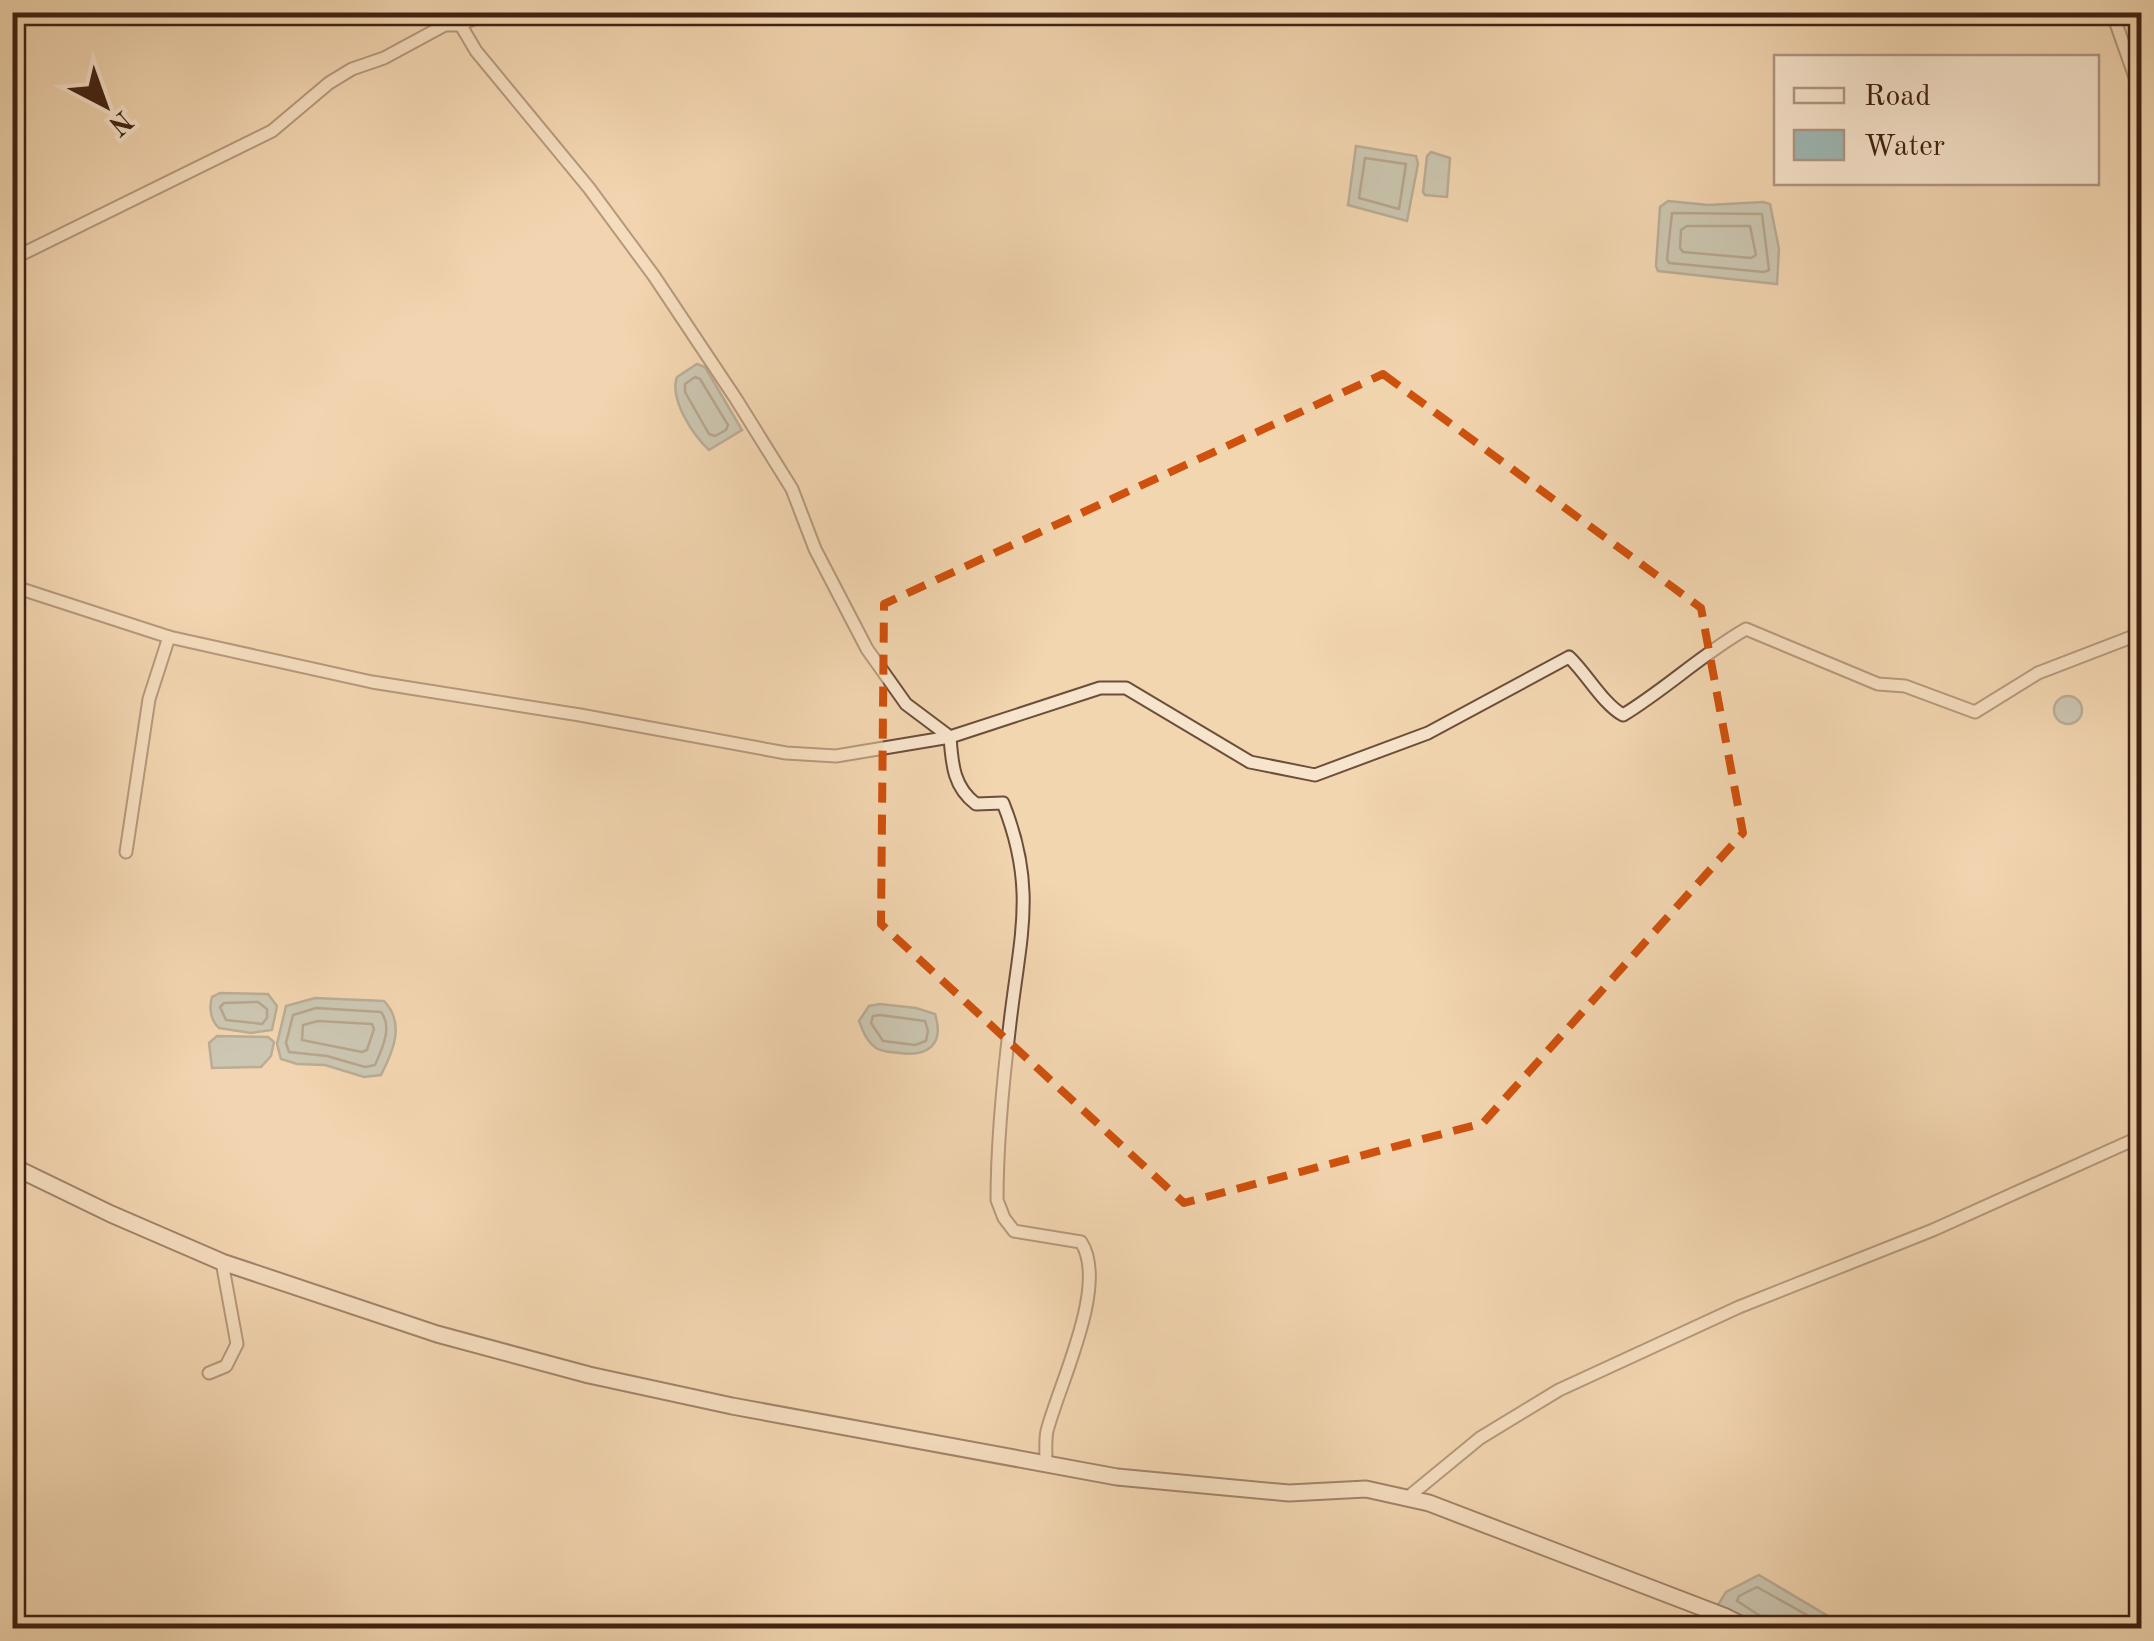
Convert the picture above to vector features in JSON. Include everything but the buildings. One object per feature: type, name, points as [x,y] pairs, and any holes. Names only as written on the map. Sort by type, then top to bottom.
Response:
[{"type":"street","points":[[453,12],[458,25],[654,276],[736,399],[792,489],[815,549],[877,662],[906,704],[950,736],[956,780],[964,796],[976,804],[1003,803],[1018,840],[1026,903],[1010,1026],[997,1200],[1014,1231],[1081,1242],[1091,1266],[1077,1350],[1046,1434],[1046,1462]]},
{"type":"street","points":[[12,259],[272,132],[352,69],[384,58],[445,25],[458,25],[492,12]]},
{"type":"street","points":[[2112,12],[2142,98]]},
{"type":"street","points":[[12,586],[170,636],[372,682],[786,753],[836,756],[950,736],[1100,688],[1126,688],[1250,762],[1314,775],[1428,733],[1569,657],[1592,679],[1610,707],[1623,714],[1651,698],[1715,646],[1746,629],[1878,684],[1904,686],[1975,712],[2038,673],[2142,632]]},
{"type":"street","points":[[126,852],[149,699],[170,636]]},
{"type":"street","points":[[1407,1498],[1480,1438],[1559,1390],[1738,1308],[1933,1230],[2142,1136]]},
{"type":"street","points":[[12,1166],[222,1262],[437,1334],[589,1375],[732,1406],[1118,1477],[1289,1493],[1366,1489],[1477,1521],[1748,1628]]},
{"type":"street","points":[[209,1373],[226,1366],[237,1344],[222,1262]]},
{"type":"highlighted area","points":[[1383,374],[1701,608],[1743,833],[1483,1123],[1184,1203],[881,924],[884,604]]},
{"type":"water","points":[[1356,146],[1416,156],[1418,164],[1407,221],[1348,205]]},
{"type":"water","points":[[1431,152],[1450,158],[1447,197],[1423,192],[1427,156]]},
{"type":"water","points":[[1668,201],[1770,204],[1779,249],[1777,284],[1658,271],[1660,207]]},
{"type":"water","points":[[697,364],[705,367],[742,430],[709,450],[690,426],[676,396],[677,377]]},
{"type":"water","points":[[2068,696],[2078,700],[2082,710],[2078,720],[2068,724],[2058,720],[2054,710],[2058,700]]},
{"type":"water","points":[[220,993],[268,994],[277,1006],[272,1030],[251,1033],[219,1028],[211,1005],[212,997]]},
{"type":"water","points":[[315,998],[384,1001],[396,1027],[381,1075],[364,1077],[325,1065],[281,1059],[277,1044],[286,1006]]},
{"type":"water","points":[[880,1004],[935,1014],[938,1034],[931,1047],[909,1054],[884,1051],[873,1045],[859,1021],[869,1006]]},
{"type":"water","points":[[217,1036],[268,1037],[274,1042],[271,1056],[261,1067],[212,1068],[209,1043]]},
{"type":"water","points":[[1759,1575],[1848,1628],[1764,1628],[1718,1605],[1726,1592]]}]
